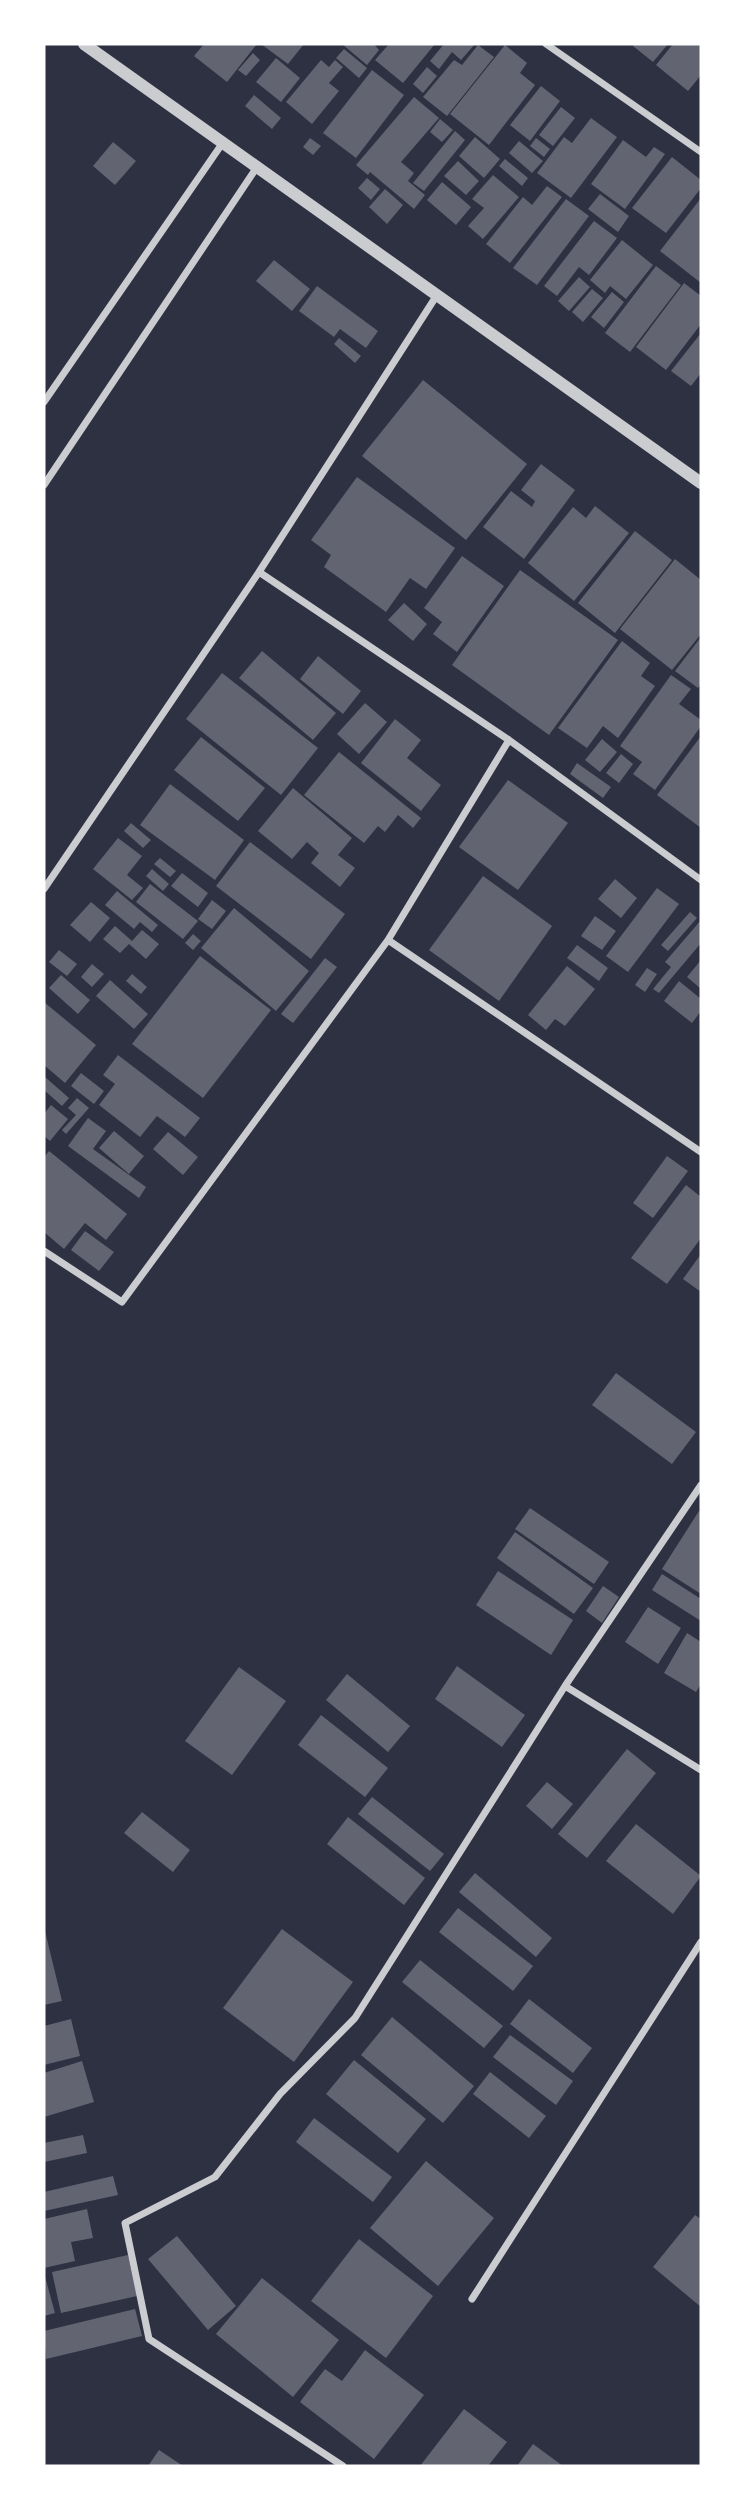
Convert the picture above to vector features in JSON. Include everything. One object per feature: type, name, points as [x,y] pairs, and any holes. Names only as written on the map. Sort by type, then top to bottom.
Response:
[{"type":"street","points":[[84,44],[224,141],[701,483]]},
{"type":"street","points":[[546,44],[701,152]]},
{"type":"street","points":[[44,402],[224,141]]},
{"type":"street","points":[[44,485],[257,166]]},
{"type":"street","points":[[44,889],[260,572],[437,295]]},
{"type":"street","points":[[260,572],[509,740],[701,880]]},
{"type":"street","points":[[44,1251],[122,1301],[388,940],[509,740]]},
{"type":"street","points":[[388,940],[701,1152]]},
{"type":"street","points":[[343,2466],[149,2339],[125,2223],[215,2177],[280,2094],[355,2018],[565,1686],[701,1485]]},
{"type":"street","points":[[565,1686],[701,1770]]},
{"type":"street","points":[[472,2299],[701,1942]]},
{"type":"building","points":[[204,44],[257,44],[227,82],[194,56]]},
{"type":"building","points":[[261,44],[304,44],[288,64]]},
{"type":"building","points":[[342,44],[374,44],[379,50],[367,65]]},
{"type":"building","points":[[389,44],[435,44],[403,83],[375,60]]},
{"type":"building","points":[[444,44],[475,44],[461,60],[452,52],[439,69],[430,61]]},
{"type":"building","points":[[668,44],[653,62],[633,46]]},
{"type":"building","points":[[673,44],[701,44],[701,75],[688,91],[656,65]]},
{"type":"building","points":[[478,45],[494,57],[447,116],[423,97],[454,60],[462,65]]},
{"type":"building","points":[[505,45],[527,63],[520,73],[535,85],[489,145],[450,114]]},
{"type":"building","points":[[344,49],[367,68],[359,78],[336,58]]},
{"type":"building","points":[[253,53],[260,60],[246,76],[238,70]]},
{"type":"building","points":[[276,58],[300,78],[281,102],[256,82]]},
{"type":"building","points":[[321,60],[329,67],[335,60],[343,67],[329,83],[339,91],[312,124],[286,102]]},
{"type":"building","points":[[427,67],[437,76],[423,93],[413,84]]},
{"type":"building","points":[[372,70],[404,95],[356,158],[323,133]]},
{"type":"building","points":[[541,86],[560,101],[530,141],[510,125]]},
{"type":"building","points":[[254,95],[281,118],[272,129],[245,106]]},
{"type":"building","points":[[414,97],[439,118],[401,162],[414,173],[408,181],[425,195],[414,209],[370,172],[368,175],[356,165]]},
{"type":"building","points":[[561,107],[575,118],[553,146],[539,135]]},
{"type":"building","points":[[591,118],[617,137],[571,198],[537,173],[564,137],[572,143]]},
{"type":"building","points":[[440,119],[453,130],[442,142],[430,132]]},
{"type":"building","points":[[455,131],[465,140],[424,191],[413,183]]},
{"type":"building","points":[[475,137],[500,159],[484,178],[459,156]]},
{"type":"building","points":[[310,138],[321,146],[313,155],[303,147]]},
{"type":"building","points":[[536,138],[550,149],[544,157],[530,146]]},
{"type":"building","points":[[623,140],[646,157],[654,147],[665,154],[625,209],[591,184]]},
{"type":"building","points":[[519,141],[543,161],[532,173],[509,153]]},
{"type":"building","points":[[113,142],[136,161],[115,185],[93,166]]},
{"type":"building","points":[[672,157],[701,180],[701,188],[666,233],[632,208]]},
{"type":"building","points":[[505,159],[528,178],[522,186],[499,166]]},
{"type":"building","points":[[458,161],[479,181],[466,195],[444,176]]},
{"type":"building","points":[[493,175],[519,197],[483,239],[468,226],[484,208],[472,199]]},
{"type":"building","points":[[367,178],[380,189],[371,200],[358,188]]},
{"type":"building","points":[[442,182],[471,207],[456,225],[427,200]]},
{"type":"building","points":[[547,186],[562,197],[510,263],[486,244],[523,197],[532,205]]},
{"type":"building","points":[[385,189],[403,205],[387,224],[369,207]]},
{"type":"building","points":[[600,194],[629,216],[618,232],[588,209]]},
{"type":"building","points":[[701,198],[701,283],[660,251]]},
{"type":"building","points":[[566,199],[589,216],[537,285],[513,268]]},
{"type":"building","points":[[594,221],[617,238],[589,275],[579,267],[557,296],[544,286]]},
{"type":"building","points":[[622,240],[653,265],[626,299],[610,286],[605,293],[590,280]]},
{"type":"building","points":[[274,260],[310,289],[292,311],[256,281]]},
{"type":"building","points":[[656,266],[681,285],[630,352],[605,333]]},
{"type":"building","points":[[579,277],[590,287],[569,311],[558,301]]},
{"type":"building","points":[[684,283],[701,296],[701,324],[666,370],[636,347]]},
{"type":"building","points":[[317,286],[378,331],[366,348],[340,329],[334,337],[299,311]]},
{"type":"building","points":[[592,289],[603,298],[583,322],[572,312]]},
{"type":"building","points":[[612,292],[624,302],[604,328],[591,317]]},
{"type":"building","points":[[701,333],[701,373],[691,386],[671,371]]},
{"type":"building","points":[[339,338],[361,356],[355,363],[334,344]]},
{"type":"building","points":[[423,380],[527,464],[466,540],[362,456]]},
{"type":"building","points":[[541,464],[575,490],[524,559],[483,527],[511,491],[532,507],[535,501],[521,490]]},
{"type":"building","points":[[357,477],[455,548],[426,589],[410,578],[386,612],[324,567],[331,555],[311,540]]},
{"type":"building","points":[[595,506],[629,533],[574,601],[528,563],[573,507],[586,518]]},
{"type":"building","points":[[635,531],[672,560],[615,633],[578,603]]},
{"type":"building","points":[[462,556],[504,586],[457,652],[433,634],[442,622],[424,608]]},
{"type":"building","points":[[675,559],[701,580],[701,634],[672,670],[620,629]]},
{"type":"building","points":[[520,570],[618,640],[549,735],[452,665]]},
{"type":"building","points":[[404,603],[427,624],[413,641],[388,620]]},
{"type":"building","points":[[701,637],[701,684],[698,688],[675,671]]},
{"type":"building","points":[[622,641],[650,663],[641,676],[655,686],[618,738],[603,726],[587,748],[558,728]]},
{"type":"building","points":[[262,651],[336,713],[313,740],[239,678]]},
{"type":"building","points":[[318,656],[361,691],[343,714],[300,679]]},
{"type":"building","points":[[222,673],[318,748],[281,795],[186,719]]},
{"type":"building","points":[[671,675],[691,689],[679,704],[701,720],[701,726],[655,790],[633,774],[642,762],[620,746]]},
{"type":"building","points":[[365,703],[387,722],[359,754],[337,734]]},
{"type":"building","points":[[395,719],[421,740],[407,758],[441,785],[421,811],[361,763]]},
{"type":"building","points":[[701,736],[701,828],[657,795]]},
{"type":"building","points":[[201,737],[265,788],[238,821],[174,770]]},
{"type":"building","points":[[602,739],[617,752],[600,772],[585,760]]},
{"type":"building","points":[[339,752],[421,818],[413,828],[398,815],[385,832],[378,826],[364,843],[304,795]]},
{"type":"building","points":[[621,754],[633,764],[619,783],[606,773]]},
{"type":"building","points":[[577,763],[611,787],[603,798],[570,774]]},
{"type":"building","points":[[508,780],[568,823],[518,890],[459,847]]},
{"type":"building","points":[[170,784],[244,840],[215,880],[140,825]]},
{"type":"building","points":[[293,788],[352,838],[338,855],[355,868],[340,887],[311,863],[319,853],[307,842],[292,859],[258,831]]},
{"type":"building","points":[[131,823],[151,840],[143,848],[124,831]]},
{"type":"building","points":[[118,838],[142,856],[127,875],[143,888],[132,900],[93,869]]},
{"type":"building","points":[[250,842],[345,914],[311,959],[216,886]]},
{"type":"building","points":[[160,858],[176,871],[170,877],[154,864]]},
{"type":"building","points":[[152,869],[169,884],[163,891],[146,876]]},
{"type":"building","points":[[182,873],[208,893],[198,907],[171,886]]},
{"type":"building","points":[[483,876],[552,926],[499,1001],[429,950]]},
{"type":"building","points":[[615,879],[637,898],[621,918],[598,899]]},
{"type":"building","points":[[150,884],[198,921],[183,939],[136,902]]},
{"type":"building","points":[[657,888],[679,904],[628,972],[606,956]]},
{"type":"building","points":[[117,891],[158,925],[152,932],[140,922],[134,929],[105,905]]},
{"type":"building","points":[[212,900],[226,911],[212,929],[198,919]]},
{"type":"building","points":[[91,902],[110,918],[90,942],[70,925]]},
{"type":"building","points":[[234,908],[309,971],[276,1011],[201,948]]},
{"type":"building","points":[[690,912],[697,918],[668,951],[661,945]]},
{"type":"building","points":[[595,916],[616,931],[602,950],[581,936]]},
{"type":"building","points":[[701,920],[701,943],[659,993],[653,989],[671,967],[665,962]]},
{"type":"building","points":[[115,926],[132,941],[142,930],[159,944],[146,959],[129,944],[120,953],[103,939]]},
{"type":"building","points":[[193,934],[201,941],[193,950],[185,943]]},
{"type":"building","points":[[577,945],[608,968],[599,981],[567,958]]},
{"type":"building","points":[[59,950],[77,964],[67,976],[49,962]]},
{"type":"building","points":[[200,956],[271,1010],[203,1098],[132,1044]]},
{"type":"building","points":[[325,958],[337,967],[293,1023],[281,1014]]},
{"type":"building","points":[[701,960],[701,989],[687,977]]},
{"type":"building","points":[[92,964],[104,974],[92,987],[81,977]]},
{"type":"building","points":[[567,966],[595,989],[565,1026],[555,1019],[546,1030],[528,1015]]},
{"type":"building","points":[[647,968],[657,974],[645,992],[635,985]]},
{"type":"building","points":[[132,974],[147,987],[141,994],[126,981]]},
{"type":"building","points":[[61,975],[90,1000],[78,1014],[49,988]]},
{"type":"building","points":[[110,980],[148,1014],[134,1029],[96,996]]},
{"type":"building","points":[[679,981],[701,999],[701,1011],[692,1023],[664,1001]]},
{"type":"building","points":[[44,1002],[96,1045],[65,1083],[44,1065]]},
{"type":"building","points":[[118,1055],[200,1118],[185,1137],[157,1116],[140,1137],[99,1105],[115,1084],[103,1075]]},
{"type":"building","points":[[81,1073],[104,1091],[94,1104],[71,1086]]},
{"type":"building","points":[[45,1077],[69,1098],[62,1106],[44,1090]]},
{"type":"building","points":[[77,1098],[89,1108],[66,1134],[62,1130],[76,1115],[68,1108]]},
{"type":"building","points":[[51,1105],[68,1119],[50,1141],[44,1136],[44,1114]]},
{"type":"building","points":[[88,1118],[106,1131],[93,1149],[146,1187],[139,1198],[68,1146]]},
{"type":"building","points":[[114,1131],[144,1156],[129,1174],[99,1148]]},
{"type":"building","points":[[168,1132],[198,1157],[183,1175],[153,1149]]},
{"type":"building","points":[[49,1151],[127,1214],[106,1240],[85,1223],[64,1249],[44,1232],[44,1157]]},
{"type":"building","points":[[667,1156],[688,1171],[653,1218],[633,1203]]},
{"type":"building","points":[[686,1185],[701,1197],[701,1238],[667,1284],[631,1258]]},
{"type":"building","points":[[85,1231],[114,1252],[99,1271],[71,1250]]},
{"type":"building","points":[[701,1254],[701,1292],[683,1279]]},
{"type":"building","points":[[616,1373],[696,1432],[672,1464],[592,1405]]},
{"type":"building","points":[[530,1508],[609,1562],[594,1584],[515,1529]]},
{"type":"building","points":[[699,1511],[701,1512],[701,1594],[662,1569]]},
{"type":"building","points":[[515,1532],[593,1588],[574,1614],[497,1558]]},
{"type":"building","points":[[498,1571],[573,1620],[551,1655],[476,1605]]},
{"type":"building","points":[[662,1574],[701,1599],[701,1621],[652,1590]]},
{"type":"building","points":[[603,1586],[619,1597],[602,1623],[586,1611]]},
{"type":"building","points":[[648,1607],[681,1628],[658,1664],[625,1642]]},
{"type":"building","points":[[687,1633],[701,1642],[701,1684],[696,1692],[664,1673]]},
{"type":"building","points":[[457,1666],[525,1715],[502,1747],[435,1699]]},
{"type":"building","points":[[239,1667],[286,1701],[232,1775],[185,1741]]},
{"type":"building","points":[[347,1674],[410,1726],[388,1752],[326,1700]]},
{"type":"building","points":[[321,1715],[388,1768],[365,1797],[298,1745]]},
{"type":"building","points":[[627,1749],[656,1773],[587,1858],[558,1834]]},
{"type":"building","points":[[547,1782],[573,1804],[552,1829],[526,1806]]},
{"type":"building","points":[[372,1797],[444,1854],[430,1871],[358,1814]]},
{"type":"building","points":[[142,1812],[190,1850],[173,1872],[124,1833]]},
{"type":"building","points":[[348,1817],[425,1878],[404,1905],[327,1844]]},
{"type":"building","points":[[636,1824],[701,1876],[673,1914],[606,1861]]},
{"type":"building","points":[[475,1873],[552,1938],[536,1957],[459,1892]]},
{"type":"building","points":[[458,1908],[533,1966],[513,1991],[439,1932]]},
{"type":"building","points":[[44,1927],[62,2001],[44,2005]]},
{"type":"building","points":[[282,1929],[353,1982],[294,2062],[223,2008]]},
{"type":"building","points":[[420,1960],[503,2026],[484,2048],[402,1982]]},
{"type":"building","points":[[529,1999],[592,2048],[573,2073],[510,2024]]},
{"type":"building","points":[[392,2017],[474,2086],[443,2123],[361,2055]]},
{"type":"building","points":[[71,2019],[80,2056],[44,2065],[44,2026]]},
{"type":"building","points":[[510,2035],[573,2081],[556,2105],[493,2057]]},
{"type":"building","points":[[354,2060],[426,2119],[398,2153],[326,2094]]},
{"type":"building","points":[[82,2061],[94,2102],[44,2117],[44,2073]]},
{"type":"building","points":[[490,2072],[546,2116],[529,2138],[473,2094]]},
{"type":"building","points":[[314,2118],[392,2177],[373,2202],[296,2142]]},
{"type":"building","points":[[83,2135],[87,2153],[44,2162],[44,2143]]},
{"type":"building","points":[[426,2161],[494,2218],[438,2286],[370,2228]]},
{"type":"building","points":[[113,2176],[118,2195],[44,2211],[44,2192]]},
{"type":"building","points":[[87,2209],[93,2238],[71,2242],[75,2261],[44,2268],[44,2219]]},
{"type":"building","points":[[695,2215],[701,2219],[701,2307],[653,2267]]},
{"type":"building","points":[[177,2236],[236,2306],[208,2330],[148,2259]]},
{"type":"building","points":[[359,2239],[433,2296],[386,2358],[311,2301]]},
{"type":"building","points":[[128,2255],[137,2296],[61,2313],[52,2272]]},
{"type":"building","points":[[44,2273],[55,2313],[44,2316]]},
{"type":"building","points":[[262,2278],[339,2340],[293,2397],[216,2334]]},
{"type":"building","points":[[135,2309],[142,2336],[46,2359],[44,2331]]},
{"type":"building","points":[[365,2350],[424,2395],[374,2459],[300,2402],[325,2369],[342,2381]]},
{"type":"building","points":[[464,2409],[507,2442],[488,2466],[420,2466]]},
{"type":"building","points":[[533,2444],[563,2466],[517,2466]]},
{"type":"building","points":[[159,2450],[183,2466],[148,2466]]}]
